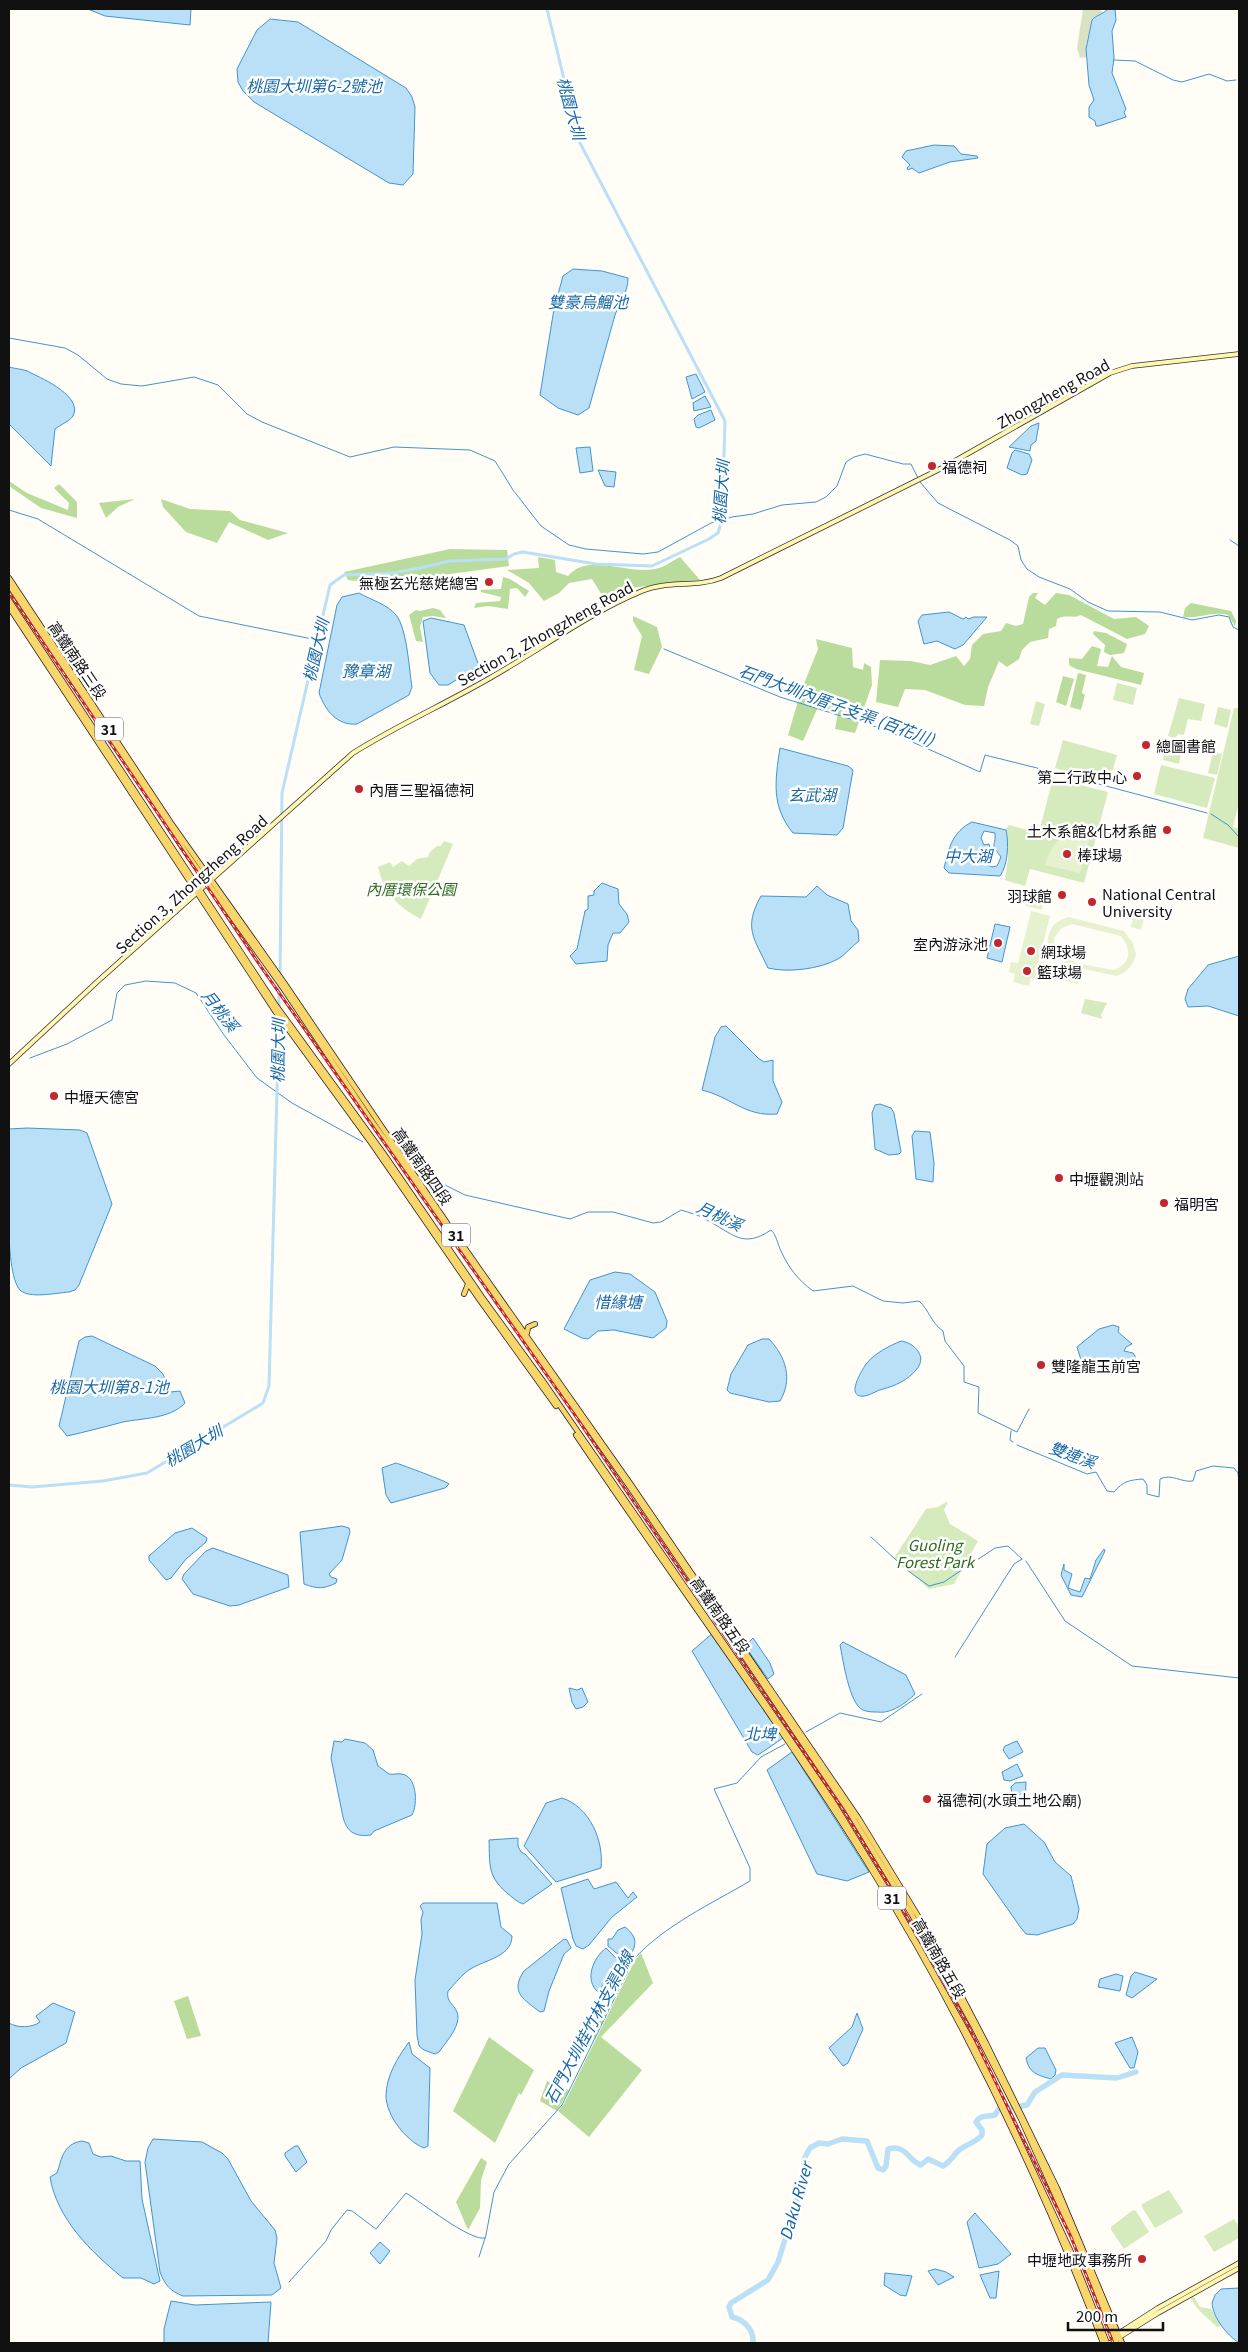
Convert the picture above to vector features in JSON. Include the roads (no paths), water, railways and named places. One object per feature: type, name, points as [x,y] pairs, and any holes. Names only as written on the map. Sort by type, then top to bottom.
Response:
[{"type":"main road","name":"Zhongzheng Road","points":[[918,480],[1110,373],[1141,364],[1239,354]]},
{"type":"main road","name":"Section 2, Zhongzheng Road","points":[[353,753],[388,731],[488,679],[581,622],[644,590],[656,587],[698,584],[715,580],[918,480]]},
{"type":"main road","name":"高鐵南路三段","points":[[9,578],[210,882]]},
{"type":"main road","name":"高鐵南路三段","points":[[9,585],[210,882]]},
{"type":"main road","name":"高鐵南路三段","points":[[9,600],[199,891]]},
{"type":"main road","name":"高鐵南路三段","points":[[9,606],[199,891]]},
{"type":"main road","points":[[106,753],[116,762]]},
{"type":"main road","name":"Section 3, Zhongzheng Road","points":[[9,1064],[43,1031],[353,753]]},
{"type":"main road","name":"高鐵南路四段","points":[[210,882],[283,981],[411,1170],[527,1334],[630,1486]]},
{"type":"main road","name":"高鐵南路四段","points":[[210,882],[420,1192],[630,1486]]},
{"type":"main road","name":"高鐵南路四段","points":[[199,891],[282,1014],[384,1154],[543,1381],[614,1489]]},
{"type":"main road","name":"高鐵南路四段","points":[[199,891],[275,1011],[372,1144],[614,1489]]},
{"type":"main road","points":[[313,1057],[318,1071]]},
{"type":"main road","points":[[328,1057],[343,1070]]},
{"type":"main road","points":[[372,1144],[384,1154]]},
{"type":"main road","points":[[411,1170],[420,1192]]},
{"type":"main road","points":[[464,1294],[468,1282]]},
{"type":"main road","points":[[479,1292],[487,1292],[490,1288]]},
{"type":"main road","points":[[504,1327],[508,1322],[514,1322]]},
{"type":"main road","points":[[527,1334],[528,1327],[535,1324]]},
{"type":"main road","points":[[543,1381],[551,1399]]},
{"type":"main road","points":[[564,1388],[570,1404]]},
{"type":"main road","name":"高鐵南路五段","points":[[630,1486],[848,1810],[896,1886],[975,2029],[1042,2163],[1117,2337]]},
{"type":"main road","name":"高鐵南路五段","points":[[630,1486],[840,1790],[929,1934],[1049,2170],[1117,2337]]},
{"type":"main road","name":"高鐵南路五段","points":[[614,1489],[639,1520],[820,1781],[888,1892],[979,2054],[1071,2252],[1108,2343]]},
{"type":"main road","name":"高鐵南路五段","points":[[614,1489],[806,1768],[867,1863],[940,1991],[1004,2114],[1062,2242],[1103,2343]]},
{"type":"main road","points":[[639,1520],[646,1537]]},
{"type":"main road","points":[[737,1646],[749,1656]]},
{"type":"main road","points":[[806,1768],[820,1781]]},
{"type":"main road","points":[[840,1790],[848,1810]]},
{"type":"main road","points":[[934,1973],[940,1991]]},
{"type":"main road","points":[[975,2029],[986,2043]]},
{"type":"main road","points":[[966,2039],[979,2054]]},
{"type":"main road","points":[[1108,2343],[1239,2263]]},
{"type":"main road","points":[[1117,2337],[1239,2268]]},
{"type":"main road","name":"31","points":[[1117,2337],[1122,2343]]},
{"type":"water","points":[[88,9],[191,9],[190,25],[105,16]]},
{"type":"water","points":[[1108,9],[1115,9],[1116,20],[1112,31],[1114,58],[1112,73],[1126,109],[1124,112],[1126,117],[1096,126],[1095,121],[1089,117],[1089,107],[1094,100],[1089,85],[1086,49],[1092,20]]},
{"type":"water","name":"桃園大圳第6-2號池","points":[[270,19],[298,22],[406,88],[412,97],[415,107],[413,174],[403,185],[389,183],[254,102],[243,91],[238,82],[237,69],[257,30]]},
{"type":"water","points":[[934,145],[954,146],[961,154],[977,156],[978,158],[950,162],[919,173],[912,168],[908,170],[907,168],[910,165],[902,157],[906,151]]},
{"type":"water","name":"雙豪烏鰡池","points":[[573,269],[602,271],[628,278],[625,293],[615,315],[589,408],[578,415],[558,408],[540,395],[554,309],[563,276]]},
{"type":"water","points":[[9,367],[26,371],[61,390],[68,396],[75,409],[72,418],[55,429],[51,466],[9,424]]},
{"type":"water","points":[[696,374],[705,392],[692,399],[686,377]]},
{"type":"water","points":[[705,396],[711,407],[694,411],[693,403]]},
{"type":"water","points":[[711,410],[715,420],[699,428],[696,427],[694,419],[698,415]]},
{"type":"water","points":[[1039,423],[1036,441],[1031,445],[1030,451],[1009,447],[1031,426]]},
{"type":"water","points":[[590,447],[593,471],[580,473],[576,448]]},
{"type":"water","points":[[1015,450],[1029,454],[1032,460],[1027,474],[1022,475],[1007,468],[1012,453]]},
{"type":"water","points":[[598,470],[616,472],[614,487],[605,486]]},
{"type":"water","name":"豫章湖","points":[[359,593],[388,608],[400,621],[409,660],[412,687],[409,695],[357,724],[350,724],[338,720],[328,711],[319,693],[337,605],[342,597]]},
{"type":"water","points":[[949,612],[963,619],[966,617],[968,619],[987,617],[963,645],[955,649],[937,641],[924,644],[918,621],[922,615]]},
{"type":"water","points":[[431,618],[464,625],[479,666],[448,685],[439,685],[430,673],[423,621]]},
{"type":"water","name":"玄武湖","points":[[780,748],[848,766],[853,770],[843,828],[837,835],[793,833],[786,823],[781,813],[776,793]]},
{"type":"water","name":"中大湖","points":[[972,822],[1006,830],[1007,854],[1005,866],[1000,876],[949,873],[944,868],[952,841],[965,826]],"holes":[[[984,831],[995,833],[994,847],[1001,857],[997,866],[992,867],[986,864],[991,852],[989,844],[984,845],[981,838]]]},
{"type":"water","points":[[602,883],[618,889],[619,904],[627,914],[629,922],[620,933],[613,933],[608,945],[607,961],[576,964],[570,956],[577,949],[585,911],[588,909],[588,896],[594,895],[594,891]]},
{"type":"water","points":[[817,886],[827,895],[848,904],[851,921],[858,930],[859,941],[841,957],[813,968],[785,970],[768,968],[752,933],[753,917],[761,896],[806,897]]},
{"type":"water","name":"室內游泳池","points":[[995,924],[1010,927],[1002,962],[987,958]]},
{"type":"water","points":[[1239,956],[1239,1016],[1208,1006],[1188,1007],[1185,999],[1188,989],[1208,965]]},
{"type":"water","points":[[726,1026],[758,1058],[764,1062],[773,1060],[773,1081],[782,1102],[777,1114],[756,1113],[702,1090],[715,1037],[721,1027]]},
{"type":"water","points":[[880,1104],[891,1108],[894,1113],[901,1152],[899,1154],[889,1155],[875,1149],[872,1113],[875,1105]]},
{"type":"water","points":[[9,1129],[80,1130],[87,1133],[112,1204],[79,1285],[75,1290],[69,1292],[43,1295],[24,1293],[20,1290],[15,1279],[11,1262],[8,1214]]},
{"type":"water","points":[[915,1131],[930,1132],[934,1163],[933,1182],[916,1179],[912,1136]]},
{"type":"water","name":"惜緣塘","points":[[615,1272],[630,1274],[655,1292],[667,1321],[666,1328],[653,1338],[614,1330],[598,1331],[588,1339],[564,1329],[590,1280]]},
{"type":"water","points":[[1113,1325],[1119,1327],[1118,1332],[1132,1344],[1126,1347],[1124,1351],[1133,1353],[1135,1356],[1134,1366],[1121,1374],[1103,1363],[1086,1359],[1081,1360],[1077,1347],[1099,1329]]},
{"type":"water","name":"桃園大圳第8-1池","points":[[92,1336],[155,1366],[163,1374],[171,1392],[180,1391],[185,1403],[164,1415],[123,1422],[67,1436],[59,1426],[79,1341],[85,1337]]},
{"type":"water","points":[[762,1339],[769,1339],[775,1346],[786,1368],[786,1385],[780,1401],[769,1402],[730,1393],[727,1390],[731,1374],[748,1345]]},
{"type":"water","points":[[901,1341],[906,1342],[918,1351],[921,1360],[916,1370],[905,1380],[897,1384],[865,1396],[859,1396],[855,1389],[856,1383],[866,1364],[878,1353]]},
{"type":"water","points":[[396,1463],[449,1484],[445,1488],[391,1503],[386,1495],[382,1468]]},
{"type":"water","points":[[342,1526],[349,1528],[350,1532],[342,1560],[329,1574],[337,1579],[336,1583],[320,1588],[304,1584],[300,1532]]},
{"type":"water","points":[[192,1528],[207,1538],[206,1542],[186,1559],[171,1578],[166,1580],[149,1560],[149,1556],[175,1533]]},
{"type":"water","points":[[213,1548],[288,1575],[289,1587],[239,1605],[230,1606],[193,1594],[182,1579],[184,1574],[206,1551]]},
{"type":"water","points":[[1104,1549],[1105,1551],[1082,1597],[1071,1595],[1061,1575],[1064,1564],[1064,1570],[1072,1574],[1068,1588],[1080,1592],[1085,1578],[1090,1579],[1096,1560]]},
{"type":"water","name":"北埤","points":[[714,1632],[783,1738],[758,1755],[752,1752],[692,1651]]},
{"type":"water","name":"北埤","points":[[753,1638],[770,1663],[774,1674],[768,1679],[745,1646]]},
{"type":"water","points":[[843,1642],[906,1675],[915,1694],[893,1710],[872,1712],[863,1710],[854,1699],[847,1680],[840,1645]]},
{"type":"water","points":[[569,1688],[577,1690],[582,1688],[588,1702],[583,1707],[576,1709],[572,1702]]},
{"type":"water","points":[[345,1739],[365,1743],[373,1750],[378,1766],[389,1774],[401,1774],[410,1779],[415,1791],[415,1804],[412,1815],[374,1831],[371,1835],[353,1833],[347,1827],[343,1817],[331,1758],[334,1741],[342,1742]]},
{"type":"water","points":[[1017,1741],[1023,1752],[1009,1759],[1003,1750],[1005,1746]]},
{"type":"water","points":[[792,1752],[869,1872],[847,1881],[817,1874],[767,1770]]},
{"type":"water","points":[[1017,1764],[1023,1776],[1010,1781],[1004,1780],[1002,1772]]},
{"type":"water","points":[[1026,1782],[1025,1805],[1013,1804],[1011,1787],[1015,1783]]},
{"type":"water","points":[[562,1798],[572,1802],[580,1809],[593,1826],[600,1847],[601,1868],[556,1882],[524,1846],[546,1803]]},
{"type":"water","points":[[1024,1824],[1044,1842],[1055,1862],[1071,1876],[1079,1909],[1077,1919],[1073,1924],[1037,1935],[1026,1934],[983,1874],[987,1844],[1005,1828]]},
{"type":"water","points":[[518,1838],[518,1846],[521,1852],[552,1884],[523,1904],[496,1881],[490,1863],[489,1840]]},
{"type":"water","points":[[588,1879],[594,1889],[616,1882],[628,1898],[633,1892],[637,1897],[612,1917],[589,1945],[583,1949],[576,1946],[573,1939],[561,1888]]},
{"type":"water","points":[[423,1903],[497,1903],[501,1927],[512,1936],[511,1944],[507,1950],[471,1969],[448,1991],[449,2000],[457,2012],[457,2022],[449,2038],[439,2052],[435,2054],[419,2046],[417,2035],[415,1980],[422,1934],[421,1920],[423,1912],[420,1906]]},
{"type":"water","points":[[625,1927],[633,1935],[635,1943],[626,1961],[608,1946],[608,1939],[612,1939],[618,1930]]},
{"type":"water","points":[[564,1939],[567,1940],[571,1948],[564,1954],[549,1991],[544,2011],[540,2012],[524,2000],[518,1985],[524,1971]]},
{"type":"water","points":[[606,1948],[619,1961],[598,1992],[592,1981],[592,1969],[597,1957]]},
{"type":"water","points":[[1135,1972],[1157,1979],[1132,1998],[1126,1995],[1131,1976]]},
{"type":"water","points":[[1116,1974],[1123,1976],[1120,1991],[1098,1987],[1100,1979]]},
{"type":"water","points":[[53,2003],[75,2012],[66,2043],[21,2068],[9,2079],[9,2023],[24,2027],[37,2024],[40,2022],[36,2016]]},
{"type":"water","points":[[857,2013],[863,2029],[848,2063],[843,2066],[829,2048],[852,2027]]},
{"type":"water","points":[[1132,2037],[1138,2052],[1134,2068],[1130,2068],[1115,2043]]},
{"type":"water","points":[[409,2042],[412,2054],[430,2068],[428,2146],[424,2148],[410,2140],[398,2126],[389,2111],[386,2096],[390,2074]]},
{"type":"water","points":[[1038,2048],[1045,2048],[1056,2070],[1055,2075],[1051,2079],[1034,2073],[1027,2063],[1026,2058]]},
{"type":"water","points":[[153,2139],[202,2142],[222,2153],[228,2159],[251,2201],[275,2230],[277,2238],[274,2263],[281,2288],[272,2295],[183,2296],[168,2287],[160,2272],[145,2162],[148,2148]]},
{"type":"water","points":[[82,2141],[89,2143],[93,2154],[101,2157],[111,2156],[126,2161],[140,2161],[142,2199],[160,2281],[154,2284],[141,2278],[123,2278],[77,2234],[60,2207],[50,2177],[57,2173],[67,2148]]},
{"type":"water","points":[[298,2146],[307,2162],[296,2172],[285,2156],[285,2153]]},
{"type":"water","points":[[975,2213],[1011,2254],[998,2264],[979,2268],[967,2222]]},
{"type":"water","points":[[380,2242],[390,2251],[380,2264],[370,2253]]},
{"type":"water","points":[[935,2269],[946,2272],[954,2277],[938,2285],[928,2271]]},
{"type":"water","points":[[999,2271],[996,2298],[990,2298],[980,2275]]},
{"type":"water","points":[[885,2273],[912,2276],[906,2296],[900,2295],[884,2285]]},
{"type":"water","points":[[1239,2288],[1239,2343],[1221,2326],[1212,2303],[1215,2295],[1221,2289]]},
{"type":"water","points":[[171,2301],[195,2305],[271,2302],[268,2343],[164,2343],[164,2329]]},
{"type":"waterway","name":"桃園大圳","points":[[280,976],[282,793],[330,585],[344,575],[392,573],[450,561],[506,559],[514,554],[523,552],[596,564],[652,566],[709,539],[718,533],[722,520],[725,421],[579,141],[547,9]]},
{"type":"waterway","points":[[1114,60],[1135,61],[1173,80],[1182,82],[1209,74],[1227,81],[1236,80]]},
{"type":"waterway","points":[[9,338],[65,348],[78,355],[107,379],[121,384],[142,386],[194,377],[218,385],[247,414],[262,422],[350,457],[394,447],[470,450],[495,461],[513,490],[541,526],[569,545],[586,549],[643,554],[658,552],[711,523],[753,514],[782,505],[816,502],[826,497],[837,486],[846,462],[854,457],[865,454],[903,464],[911,464],[918,478]]},
{"type":"waterway","points":[[920,482],[938,503],[1018,546],[1021,560],[1027,569],[1039,577],[1070,589],[1088,602],[1108,611],[1160,612],[1192,620],[1219,615],[1229,617],[1233,627],[1239,630]]},
{"type":"waterway","points":[[9,510],[38,519],[199,616],[317,640]]},
{"type":"waterway","points":[[1230,540],[1239,546]]},
{"type":"waterway","name":"石門大圳內厝子支渠 (百花川)","points":[[664,649],[780,697],[883,729],[980,772],[985,755],[1049,771]]},
{"type":"waterway","name":"石門大圳內厝子支渠 (百花川)","points":[[1054,772],[1207,813]]},
{"type":"waterway","name":"石門大圳內厝子支渠 (百花川)","points":[[1211,814],[1228,825],[1239,837]]},
{"type":"waterway","name":"月桃溪","points":[[30,1058],[67,1044],[112,1020],[117,993],[125,985],[146,981],[175,983],[196,993],[224,1035],[257,1078],[292,1103],[363,1142]]},
{"type":"waterway","name":"桃園大圳","points":[[279,984],[279,1008]]},
{"type":"waterway","name":"桃園大圳","points":[[9,1485],[32,1487],[103,1481],[147,1473],[263,1403],[269,1386],[279,1017]]},
{"type":"waterway","name":"月桃溪","points":[[390,1133],[398,1134],[414,1156],[445,1185],[465,1195],[570,1219],[588,1212],[613,1212],[653,1223],[661,1222],[681,1210],[701,1217],[731,1234],[745,1239],[761,1236],[771,1230],[790,1268],[813,1291],[853,1286],[883,1301],[903,1303],[919,1301],[936,1325],[943,1331],[945,1341],[964,1366],[964,1382],[979,1387],[978,1413],[1017,1432],[1029,1409]]},
{"type":"waterway","name":"雙連溪","points":[[1011,1431],[1010,1440],[1013,1442]]},
{"type":"waterway","name":"雙連溪","points":[[1017,1445],[1087,1474],[1096,1472],[1107,1491],[1114,1492],[1120,1485],[1143,1479],[1147,1485],[1147,1494],[1159,1497],[1160,1479],[1168,1477],[1193,1481],[1196,1471],[1213,1466],[1234,1468],[1238,1473],[1239,1483]]},
{"type":"waterway","points":[[871,1537],[907,1570],[929,1586],[944,1582],[963,1569]]},
{"type":"waterway","points":[[974,1562],[995,1548],[1008,1546],[1022,1559]]},
{"type":"waterway","name":"石門大圳桂竹林支渠B線","points":[[955,1657],[1014,1564],[1022,1559]]},
{"type":"waterway","points":[[1026,1561],[1065,1621],[1132,1666],[1239,1678]]},
{"type":"waterway","name":"石門大圳桂竹林支渠B線","points":[[806,1732],[840,1713],[881,1722],[922,1694]]},
{"type":"waterway","name":"石門大圳桂竹林支渠B線","points":[[479,2257],[486,2235],[494,2192],[509,2164],[562,2105],[634,1959],[674,1925],[750,1881],[750,1868],[714,1789],[737,1783],[761,1757],[785,1744]]},
{"type":"waterway","name":"Daku River","points":[[753,2343],[750,2329],[740,2320],[732,2317],[729,2307],[731,2303],[768,2280],[778,2262],[803,2181],[805,2157],[810,2148],[819,2143],[828,2144],[842,2139],[867,2141],[878,2168],[883,2170],[886,2166],[888,2149],[894,2148],[903,2151],[921,2165],[928,2159],[943,2166],[961,2149],[982,2135],[982,2130],[976,2122],[980,2118],[995,2115],[998,2110],[1027,2105],[1035,2092],[1062,2075],[1117,2078],[1136,2072]]},
{"type":"waterway","points":[[289,2282],[326,2241],[331,2230],[347,2210],[352,2211],[376,2229],[406,2193],[458,2228],[478,2238],[485,2238]]},
{"type":"railway","points":[[9,592],[259,964],[574,1414],[844,1811],[892,1890],[967,2023],[1071,2237],[1113,2343]]},
{"type":"place","name":"福德祠","points":[[932,466]]},
{"type":"place","name":"無極玄光慈姥總宮","points":[[489,582]]},
{"type":"place","name":"總圖書館","points":[[1146,745]]},
{"type":"place","name":"第二行政中心","points":[[1137,776]]},
{"type":"place","name":"內厝三聖福德祠","points":[[359,789]]},
{"type":"place","name":"土木系館&化材系館","points":[[1167,830]]},
{"type":"place","name":"棒球場","points":[[1067,854]]},
{"type":"place","name":"羽球館","points":[[1062,895]]},
{"type":"place","name":"National Central University","points":[[1092,902]]},
{"type":"place","name":"室內游泳池","points":[[998,943]]},
{"type":"place","name":"網球場","points":[[1031,951]]},
{"type":"place","name":"籃球場","points":[[1027,971]]},
{"type":"place","name":"中壢天德宮","points":[[54,1096]]},
{"type":"place","name":"中壢觀測站","points":[[1059,1178]]},
{"type":"place","name":"福明宮","points":[[1164,1203]]},
{"type":"place","name":"雙隆龍玉前宮","points":[[1041,1365]]},
{"type":"place","name":"福德祠(水頭土地公廟)","points":[[927,1799]]},
{"type":"place","name":"中壢地政事務所","points":[[1142,2259]]},
{"type":"park label","name":"內厝環保公園","points":[[411,888]]},
{"type":"park label","name":"Guoling Forest Park","points":[[935,1552]]}]
